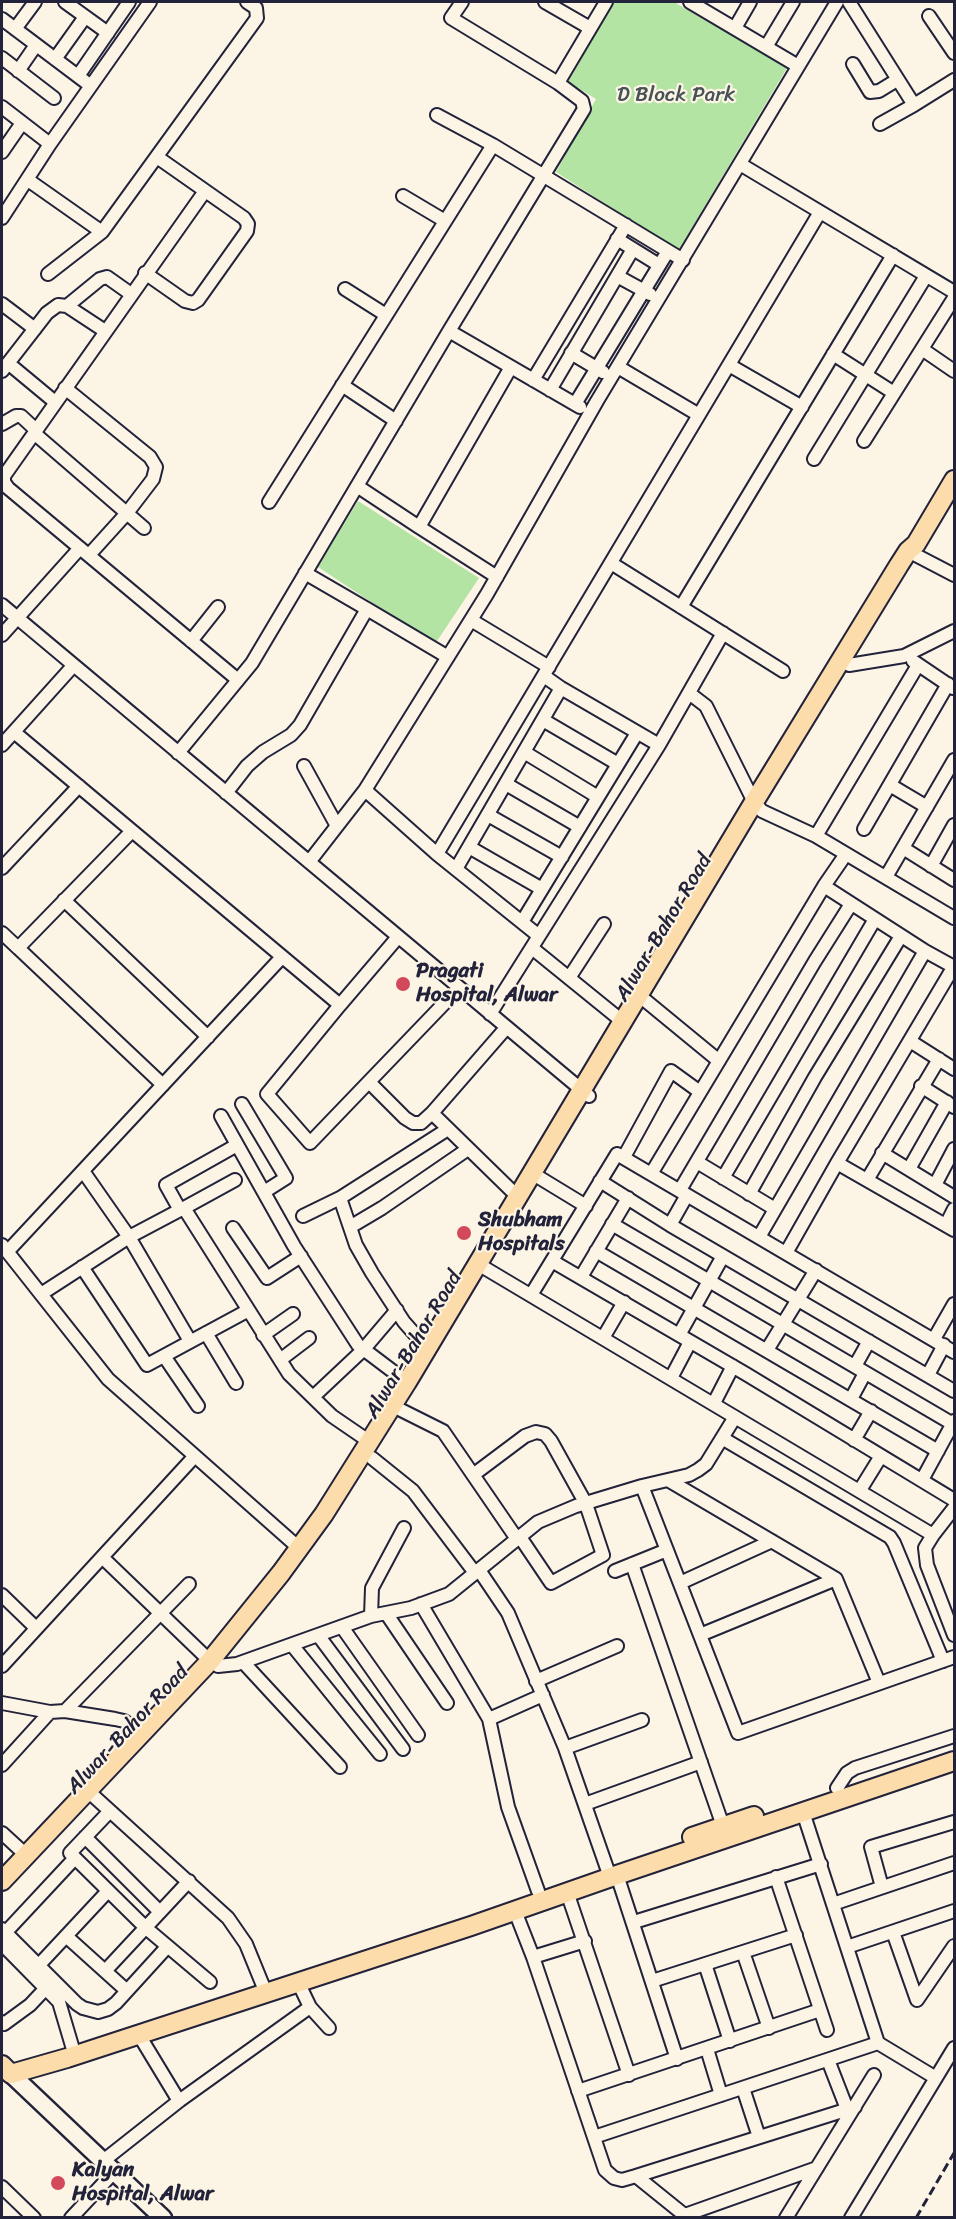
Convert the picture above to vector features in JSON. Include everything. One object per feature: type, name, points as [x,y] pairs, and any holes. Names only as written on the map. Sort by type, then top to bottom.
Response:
[{"type":"main road","name":"Alwar-Bahor Road","points":[[2,1896],[143,1733],[214,1663],[401,1410],[518,1197],[646,1001],[758,806],[954,480]]},
{"type":"main road","name":"Alwar-Bahor Road","points":[[2,1881],[26,1855],[92,1794],[296,1571],[371,1450],[428,1348],[540,1178],[622,1021],[849,665],[913,550]]},
{"type":"main road","points":[[5,2068],[140,2035],[264,1988],[298,1982],[538,1891],[611,1873],[803,1812],[954,1749]]},
{"type":"main road","points":[[73,2050],[377,1951],[514,1911],[567,1892],[723,1826],[837,1788],[862,1786],[954,1761]]},
{"type":"street","points":[[15,29],[35,2]]},
{"type":"street","points":[[67,2],[108,33]]},
{"type":"street","points":[[78,76],[128,2],[142,13]]},
{"type":"street","points":[[2,218],[50,144],[150,2]]},
{"type":"street","points":[[178,753],[252,663],[584,109],[582,101],[558,83],[451,18],[462,2]]},
{"type":"street","points":[[545,2],[590,28]]},
{"type":"street","points":[[558,83],[606,2]]},
{"type":"street","points":[[690,2],[704,5],[735,28],[798,66]]},
{"type":"street","points":[[735,28],[750,2]]},
{"type":"street","points":[[766,47],[793,2]]},
{"type":"street","points":[[309,862],[365,790],[471,620],[615,372],[837,2]]},
{"type":"street","points":[[849,2],[914,105]]},
{"type":"street","points":[[48,274],[102,232],[257,18],[256,8],[252,3]]},
{"type":"street","points":[[55,59],[85,16]]},
{"type":"street","points":[[929,16],[954,53]]},
{"type":"street","points":[[2,19],[91,86]]},
{"type":"street","points":[[18,71],[36,45]]},
{"type":"street","points":[[2,58],[54,98]]},
{"type":"street","points":[[853,64],[870,92],[879,91],[897,80]]},
{"type":"street","points":[[880,124],[954,80]]},
{"type":"street","points":[[2,107],[50,144]]},
{"type":"street","points":[[437,115],[493,145],[683,260]]},
{"type":"street","points":[[2,152],[22,123]]},
{"type":"street","points":[[269,502],[493,145]]},
{"type":"street","points":[[145,273],[185,301],[193,303],[198,300],[247,231],[248,224],[244,218],[157,158]]},
{"type":"street","points":[[740,164],[954,292]]},
{"type":"street","points":[[28,180],[102,232]]},
{"type":"street","points":[[205,190],[4,476],[4,482],[8,488],[238,680]]},
{"type":"street","points":[[403,196],[445,222]]},
{"type":"street","points":[[437,854],[820,212]]},
{"type":"street","points":[[533,380],[626,225]]},
{"type":"street","points":[[618,239],[659,265]]},
{"type":"street","points":[[550,390],[633,249]]},
{"type":"street","points":[[575,404],[668,250]]},
{"type":"street","points":[[681,607],[893,255]]},
{"type":"street","points":[[617,276],[659,299]]},
{"type":"street","points":[[814,459],[926,276]]},
{"type":"street","points":[[67,306],[100,279],[106,277],[131,294]]},
{"type":"street","points":[[345,289],[386,315]]},
{"type":"street","points":[[864,441],[954,298]]},
{"type":"street","points":[[2,304],[35,329]]},
{"type":"street","points":[[56,402],[5,367],[52,308],[58,305],[67,306],[105,331]]},
{"type":"street","points":[[449,331],[591,413]]},
{"type":"street","points":[[922,349],[954,371]]},
{"type":"street","points":[[571,353],[597,369],[615,372],[699,415]]},
{"type":"street","points":[[833,354],[894,393]]},
{"type":"street","points":[[729,365],[802,407]]},
{"type":"street","points":[[419,527],[511,367]]},
{"type":"street","points":[[342,385],[396,421]]},
{"type":"street","points":[[2,635],[84,552],[127,513],[153,479],[156,467],[150,457],[65,388]]},
{"type":"street","points":[[2,424],[21,416],[144,528]]},
{"type":"street","points":[[357,486],[497,577]]},
{"type":"street","points":[[913,550],[954,575]]},
{"type":"street","points":[[611,563],[783,671]]},
{"type":"street","points":[[305,573],[448,657]]},
{"type":"street","points":[[2,605],[585,1093]]},
{"type":"street","points":[[191,641],[218,607]]},
{"type":"street","points":[[226,793],[263,752],[291,735],[300,725],[368,609]]},
{"type":"street","points":[[471,620],[546,671],[561,688],[659,745]]},
{"type":"street","points":[[849,665],[904,656],[954,632]]},
{"type":"street","points":[[490,1014],[659,745],[723,633]]},
{"type":"street","points":[[864,829],[951,686],[904,656]]},
{"type":"street","points":[[816,836],[918,665]]},
{"type":"street","points":[[2,745],[74,666]]},
{"type":"street","points":[[456,869],[561,688]]},
{"type":"street","points":[[689,693],[706,706],[758,806],[816,836],[954,918]]},
{"type":"street","points":[[543,720],[618,764]]},
{"type":"street","points":[[14,732],[340,1005]]},
{"type":"street","points":[[522,922],[637,733]]},
{"type":"street","points":[[524,752],[598,796]]},
{"type":"street","points":[[886,877],[954,760]]},
{"type":"street","points":[[304,766],[337,826]]},
{"type":"street","points":[[506,784],[580,827]]},
{"type":"street","points":[[890,785],[927,807]]},
{"type":"street","points":[[2,868],[79,786]]},
{"type":"street","points":[[365,790],[437,854],[539,936]]},
{"type":"street","points":[[488,815],[562,857]]},
{"type":"street","points":[[931,866],[954,828]]},
{"type":"street","points":[[18,948],[132,831]]},
{"type":"street","points":[[469,847],[542,889]]},
{"type":"street","points":[[903,848],[954,880]]},
{"type":"street","points":[[651,1174],[824,886],[846,854]]},
{"type":"street","points":[[786,1252],[954,966],[925,951],[824,886]]},
{"type":"street","points":[[64,900],[208,1037]]},
{"type":"street","points":[[670,1225],[697,1162],[809,970],[851,904]]},
{"type":"street","points":[[723,1178],[875,919]]},
{"type":"street","points":[[569,978],[604,924]]},
{"type":"street","points":[[2,933],[163,1085]]},
{"type":"street","points":[[749,1194],[901,936]]},
{"type":"street","points":[[398,937],[267,1094],[310,1143],[459,988]]},
{"type":"street","points":[[532,948],[622,1021]]},
{"type":"street","points":[[759,1237],[925,951]]},
{"type":"street","points":[[282,957],[83,1171],[5,1248],[108,1379],[299,1548]]},
{"type":"street","points":[[646,1001],[719,1061]]},
{"type":"street","points":[[369,1082],[405,1118],[413,1123],[421,1122],[432,1113],[506,1028]]},
{"type":"street","points":[[910,1041],[954,1069]]},
{"type":"street","points":[[867,1180],[939,1059]]},
{"type":"street","points":[[624,1157],[671,1071],[700,1092]]},
{"type":"street","points":[[909,1169],[951,1104],[921,1086]]},
{"type":"street","points":[[242,1104],[286,1178],[264,1191]]},
{"type":"street","points":[[432,1113],[518,1197]]},
{"type":"street","points":[[221,1116],[301,1256],[358,1346],[407,1382]]},
{"type":"street","points":[[303,1216],[340,1198],[448,1129]]},
{"type":"street","points":[[237,1145],[166,1185],[289,1374],[413,1491],[508,1613],[565,1748],[611,1873],[634,1922],[677,2059]]},
{"type":"street","points":[[350,1227],[468,1149]]},
{"type":"street","points":[[935,1185],[951,1165],[954,1149]]},
{"type":"street","points":[[882,1153],[954,1197]]},
{"type":"street","points":[[531,1295],[617,1154],[944,1345]]},
{"type":"street","points":[[697,1162],[775,1209]]},
{"type":"street","points":[[837,1163],[950,1228],[954,1209]]},
{"type":"street","points":[[83,1171],[129,1237],[190,1341]]},
{"type":"street","points":[[540,1178],[586,1206]]},
{"type":"street","points":[[41,1294],[129,1237],[235,1180]]},
{"type":"street","points":[[600,1181],[670,1225],[954,1391]]},
{"type":"street","points":[[340,1198],[356,1245],[372,1273],[397,1310],[428,1348]]},
{"type":"street","points":[[581,1277],[628,1198]]},
{"type":"street","points":[[612,1224],[954,1423],[921,1480]]},
{"type":"street","points":[[233,1228],[267,1278],[301,1256]]},
{"type":"street","points":[[596,1251],[938,1451]]},
{"type":"street","points":[[678,1335],[723,1256]]},
{"type":"street","points":[[552,1261],[733,1366],[954,1500]]},
{"type":"street","points":[[482,1266],[933,1535]]},
{"type":"street","points":[[82,1267],[147,1365],[247,1311]]},
{"type":"street","points":[[767,1350],[816,1270]]},
{"type":"street","points":[[603,1338],[624,1302]]},
{"type":"street","points":[[928,1375],[944,1345],[954,1304]]},
{"type":"street","points":[[313,1397],[363,1350],[397,1310]]},
{"type":"street","points":[[263,1335],[293,1314]]},
{"type":"street","points":[[206,1333],[236,1383]]},
{"type":"street","points":[[280,1360],[309,1338]]},
{"type":"street","points":[[670,1378],[690,1341]]},
{"type":"street","points":[[851,1399],[869,1341]]},
{"type":"street","points":[[164,1356],[198,1406]]},
{"type":"street","points":[[714,1403],[733,1366]]},
{"type":"street","points":[[401,1410],[442,1431],[473,1475],[519,1538],[550,1583],[603,1555],[586,1504],[545,1434],[536,1432],[525,1436],[473,1475]]},
{"type":"street","points":[[854,1440],[871,1411]]},
{"type":"street","points":[[102,1557],[214,1663],[243,1662],[371,1616],[421,1604],[449,1593],[538,1522],[576,1506],[642,1486],[689,1475],[706,1464],[735,1417]]},
{"type":"street","points":[[642,1486],[738,1733],[949,1659],[890,1537],[722,1438]]},
{"type":"street","points":[[860,1490],[881,1456]]},
{"type":"street","points":[[2,1666],[194,1457]]},
{"type":"street","points":[[668,1480],[836,1579],[879,1683]]},
{"type":"street","points":[[953,1630],[927,1565],[925,1548],[954,1508]]},
{"type":"street","points":[[371,1616],[372,1588],[404,1528]]},
{"type":"street","points":[[680,1583],[772,1541]]},
{"type":"street","points":[[615,1571],[667,1550]]},
{"type":"street","points":[[632,1564],[723,1826]]},
{"type":"street","points":[[700,1635],[836,1579]]},
{"type":"street","points":[[65,1711],[189,1584]]},
{"type":"street","points":[[2,1595],[36,1628]]},
{"type":"street","points":[[421,1604],[489,1719],[508,1806],[538,1891]]},
{"type":"street","points":[[386,1613],[447,1703]]},
{"type":"street","points":[[342,1627],[418,1735]]},
{"type":"street","points":[[318,1635],[404,1749]]},
{"type":"street","points":[[292,1645],[380,1754]]},
{"type":"street","points":[[536,1681],[617,1646]]},
{"type":"street","points":[[243,1662],[340,1767]]},
{"type":"street","points":[[489,1719],[543,1695]]},
{"type":"street","points":[[2,1703],[50,1712],[65,1711],[124,1721],[143,1733]]},
{"type":"street","points":[[2,1765],[50,1712]]},
{"type":"street","points":[[565,1748],[642,1720]]},
{"type":"street","points":[[837,1788],[841,1779],[855,1768],[954,1736]]},
{"type":"street","points":[[585,1804],[701,1762]]},
{"type":"street","points":[[92,1794],[236,1926],[264,1988]]},
{"type":"street","points":[[110,1811],[70,1853],[146,1928],[210,1982]]},
{"type":"street","points":[[803,1812],[878,2043],[936,2078]]},
{"type":"street","points":[[882,1887],[871,1847],[954,1822]]},
{"type":"street","points":[[2,1833],[26,1855]]},
{"type":"street","points":[[84,1837],[160,1912]]},
{"type":"street","points":[[3,1935],[75,1858]]},
{"type":"street","points":[[833,1904],[954,1863]]},
{"type":"street","points":[[634,1922],[821,1864]]},
{"type":"street","points":[[777,1878],[827,2030]]},
{"type":"street","points":[[106,1970],[189,1881]]},
{"type":"street","points":[[38,1966],[108,1891]]},
{"type":"street","points":[[567,1892],[629,2075]]},
{"type":"street","points":[[514,1911],[520,1919],[605,2170],[614,2178],[622,2180],[636,2176],[851,2108]]},
{"type":"street","points":[[847,1947],[954,1911]]},
{"type":"street","points":[[893,1932],[917,2000],[954,1946]]},
{"type":"street","points":[[3,1935],[77,2004],[98,2012],[108,2009],[167,1947]]},
{"type":"street","points":[[3,1935],[58,2002],[63,2011],[73,2050]]},
{"type":"street","points":[[652,1981],[796,1935]]},
{"type":"street","points":[[66,1936],[127,1991]]},
{"type":"street","points":[[533,1957],[585,1941]]},
{"type":"street","points":[[743,1952],[769,2028]]},
{"type":"street","points":[[705,1964],[730,2041]]},
{"type":"street","points":[[298,1982],[310,2007],[329,2028]]},
{"type":"street","points":[[2,2022],[4,2024],[30,2005],[46,1988]]},
{"type":"street","points":[[70,2217],[108,2167],[179,2101],[310,2007]]},
{"type":"street","points":[[578,2091],[820,2010]]},
{"type":"street","points":[[140,2035],[179,2101]]},
{"type":"street","points":[[594,2137],[878,2043]]},
{"type":"street","points":[[851,2217],[954,2048]]},
{"type":"street","points":[[707,2049],[721,2095]]},
{"type":"street","points":[[828,2060],[851,2108]]},
{"type":"street","points":[[5,2068],[163,2217]]},
{"type":"street","points":[[786,2217],[851,2108],[874,2075]]},
{"type":"street","points":[[743,2088],[759,2137]]},
{"type":"street","points":[[636,2176],[687,2216],[817,2168]]},
{"type":"street","points":[[3,2192],[34,2217]]},
{"type":"green space","name":"D Block Park","points":[[614,2],[674,2],[787,68],[678,251],[556,172],[596,99],[568,82]]},
{"type":"green space","points":[[358,501],[479,578],[435,644],[318,567]]},
{"type":"railway","points":[[916,2218],[954,2153]]},
{"type":"place","name":"Pragati Hospital, Alwar","points":[[403,984]]},
{"type":"place","name":"Shubham Hospitals","points":[[464,1233]]},
{"type":"place","name":"Kalyan Hospital, Alwar","points":[[58,2183]]}]
